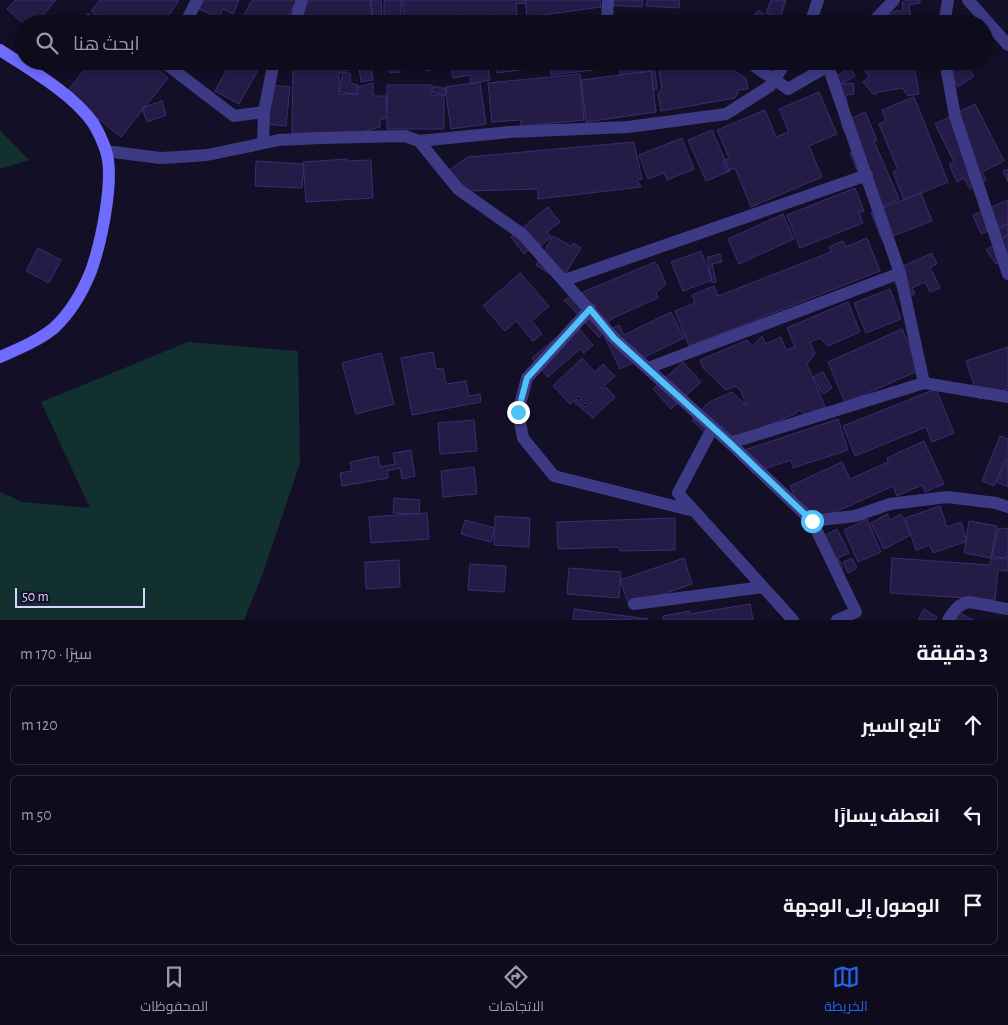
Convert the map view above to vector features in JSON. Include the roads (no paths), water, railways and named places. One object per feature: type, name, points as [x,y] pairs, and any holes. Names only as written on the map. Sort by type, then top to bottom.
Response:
[{"type":"main road","points":[[0,50],[15,61]]},
{"type":"main road","points":[[0,357],[28,345],[54,328],[75,304],[91,270],[104,224],[109,183],[106,151],[93,123],[74,102],[28,70]]},
{"type":"street","points":[[190,15],[197,0]]},
{"type":"street","points":[[297,15],[302,0]]},
{"type":"street","points":[[607,15],[608,0]]},
{"type":"street","points":[[813,15],[818,0]]},
{"type":"street","points":[[880,15],[894,0]]},
{"type":"street","points":[[946,15],[948,0]]},
{"type":"street","points":[[968,0],[981,15]]},
{"type":"street","points":[[993,28],[1008,45]]},
{"type":"street","points":[[175,70],[234,116],[264,112]]},
{"type":"street","points":[[263,143],[264,112],[272,70]]},
{"type":"street","points":[[761,70],[788,89],[821,70]]},
{"type":"street","points":[[106,151],[152,157],[179,157],[207,155],[279,140],[405,136],[419,141],[510,132],[628,126],[726,114],[770,86],[781,70]]},
{"type":"street","points":[[833,70],[900,273],[924,382]]},
{"type":"street","points":[[947,70],[955,116],[1008,274]]},
{"type":"street","points":[[419,141],[458,189],[522,234],[565,280],[614,338],[713,427],[812,521],[856,612],[837,620]]},
{"type":"street","points":[[565,280],[867,175]]},
{"type":"street","points":[[648,368],[900,273]]},
{"type":"street","points":[[590,309],[527,378],[518,412],[523,438],[554,476],[694,511]]},
{"type":"street","points":[[730,443],[924,382],[1008,397]]},
{"type":"street","points":[[713,427],[678,493],[792,620]]},
{"type":"street","points":[[812,521],[855,516],[890,504],[947,497],[996,503],[1008,507]]},
{"type":"street","points":[[634,604],[763,587]]},
{"type":"street","points":[[948,620],[958,606],[969,602],[1008,609]]}]
